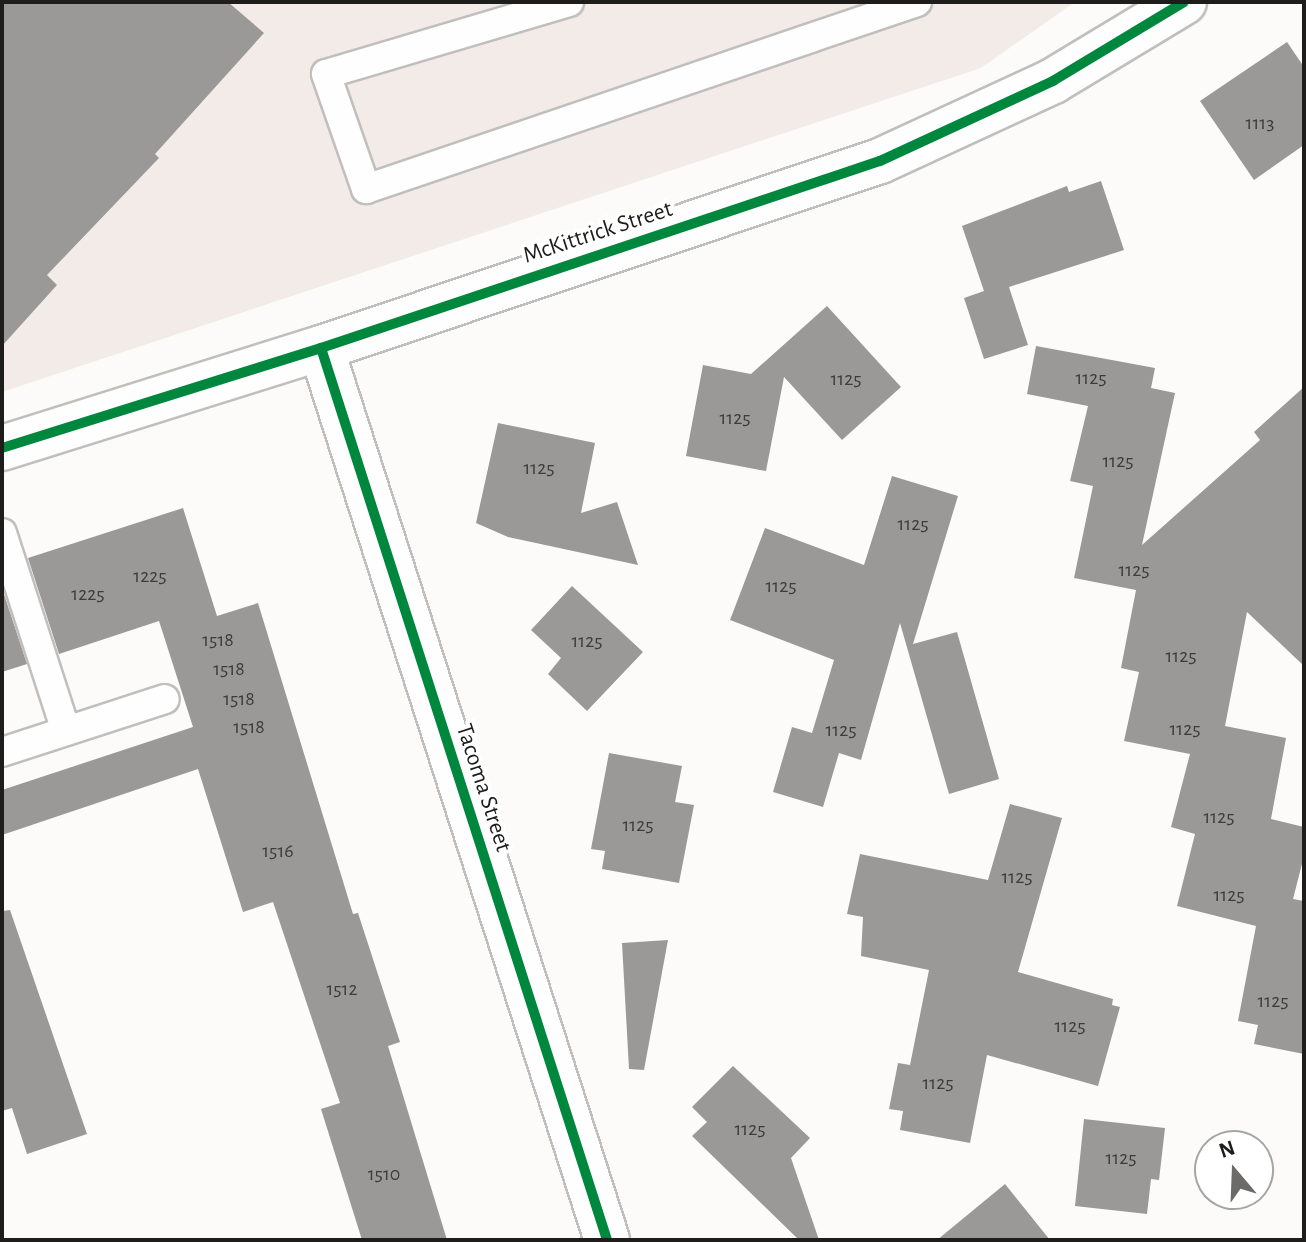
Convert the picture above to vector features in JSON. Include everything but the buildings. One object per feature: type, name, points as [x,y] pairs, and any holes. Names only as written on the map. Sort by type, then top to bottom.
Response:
[{"type":"street","name":"McKittrick Street","points":[[2,448],[321,348],[880,161],[1053,81],[1184,2]]},
{"type":"street","name":"Tacoma Street","points":[[321,348],[607,1240]]},
{"type":"lane","points":[[569,2],[326,74],[366,189],[917,2]]},
{"type":"lane","points":[[2,533],[66,731]]},
{"type":"lane","points":[[2,752],[165,699]]},
{"type":"shaded area","points":[[2,2],[1075,2],[981,68],[2,392]]},
{"type":"cycle path","points":[[2,448],[321,348],[880,161],[1053,81],[1184,2]]},
{"type":"cycle path","points":[[321,348],[607,1240]]}]
